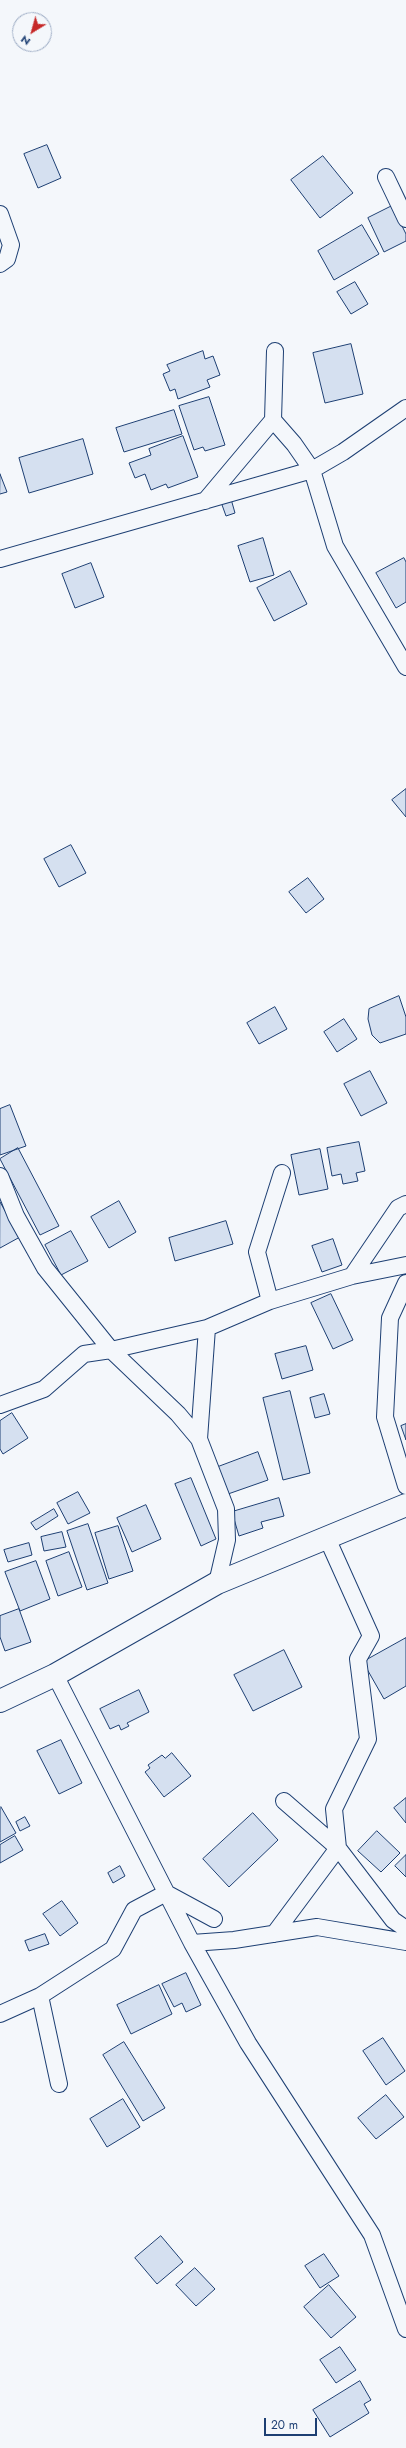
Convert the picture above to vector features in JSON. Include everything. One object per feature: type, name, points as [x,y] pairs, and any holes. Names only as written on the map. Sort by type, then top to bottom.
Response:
[{"type":"main road","points":[[0,1701],[55,1675],[217,1583],[406,1505]]},
{"type":"street","points":[[386,177],[406,218]]},
{"type":"street","points":[[0,214],[11,245],[7,259],[0,264]]},
{"type":"street","points":[[205,501],[273,420],[275,351]]},
{"type":"street","points":[[0,559],[205,501],[291,474],[312,470],[343,452],[406,408]]},
{"type":"street","points":[[273,420],[294,444],[312,470],[335,546],[406,667]]},
{"type":"street","points":[[270,1301],[257,1252],[282,1173]]},
{"type":"street","points":[[0,1176],[16,1216],[45,1268],[111,1350],[178,1414],[199,1439],[226,1509],[227,1540],[217,1583]]},
{"type":"street","points":[[352,1276],[398,1208],[406,1204]]},
{"type":"street","points":[[0,1405],[44,1389],[84,1354],[111,1350],[207,1328],[270,1301],[352,1276],[406,1264]]},
{"type":"street","points":[[406,1283],[390,1318],[385,1417],[406,1486]]},
{"type":"street","points":[[199,1439],[207,1328]]},
{"type":"street","points":[[274,1934],[338,1848],[334,1808],[368,1739],[358,1659],[371,1636],[327,1538]]},
{"type":"street","points":[[55,1675],[192,1943],[248,2043],[372,2235],[406,2329]]},
{"type":"street","points":[[284,1801],[338,1848],[393,1920],[406,1929]]},
{"type":"street","points":[[166,1893],[214,1919]]},
{"type":"street","points":[[0,2014],[40,1996],[113,1949],[134,1910],[166,1893]]},
{"type":"street","points":[[192,1943],[274,1934],[317,1927],[406,1942]]},
{"type":"street","points":[[40,1996],[59,2084]]},
{"type":"building","points":[[47,145],[61,178],[38,188],[24,154]]},
{"type":"building","points":[[323,156],[353,193],[320,218],[291,180]]},
{"type":"building","points":[[392,206],[406,234],[406,241],[384,252],[368,218]]},
{"type":"building","points":[[362,225],[379,254],[334,280],[318,251]]},
{"type":"building","points":[[355,282],[368,304],[351,314],[337,292]]},
{"type":"building","points":[[351,344],[363,394],[325,403],[313,353]]},
{"type":"building","points":[[203,351],[205,359],[213,356],[220,375],[207,380],[210,387],[178,399],[175,389],[170,391],[163,374],[170,371],[167,365]]},
{"type":"building","points":[[209,397],[225,445],[205,451],[203,447],[194,450],[179,406]]},
{"type":"building","points":[[174,410],[182,434],[124,452],[116,428]]},
{"type":"building","points":[[183,436],[198,477],[168,488],[166,484],[151,490],[145,474],[135,478],[129,463],[151,455],[149,449]]},
{"type":"building","points":[[83,439],[93,474],[29,493],[19,458]]},
{"type":"building","points":[[0,474],[7,492],[0,494]]},
{"type":"building","points":[[231,499],[235,513],[226,516],[221,502]]},
{"type":"building","points":[[263,538],[274,575],[250,582],[238,546]]},
{"type":"building","points":[[404,558],[406,562],[406,602],[396,608],[376,573]]},
{"type":"building","points":[[91,563],[104,597],[75,608],[62,574]]},
{"type":"building","points":[[290,571],[307,604],[274,621],[257,588]]},
{"type":"building","points":[[406,789],[406,817],[392,800]]},
{"type":"building","points":[[71,845],[86,873],[59,887],[44,859]]},
{"type":"building","points":[[308,878],[324,899],[306,913],[289,892]]},
{"type":"building","points":[[399,996],[406,1017],[406,1034],[380,1043],[372,1035],[368,1019],[369,1009]]},
{"type":"building","points":[[275,1007],[287,1029],[259,1044],[247,1023]]},
{"type":"building","points":[[344,1019],[357,1039],[337,1052],[324,1032]]},
{"type":"building","points":[[370,1071],[387,1103],[361,1116],[344,1084]]},
{"type":"building","points":[[10,1105],[26,1146],[0,1155],[0,1109]]},
{"type":"building","points":[[359,1142],[365,1171],[356,1173],[358,1181],[343,1184],[341,1174],[332,1176],[327,1148]]},
{"type":"building","points":[[18,1148],[59,1226],[40,1235],[0,1159]]},
{"type":"building","points":[[320,1149],[328,1189],[299,1195],[291,1155]]},
{"type":"building","points":[[119,1201],[136,1232],[109,1248],[91,1217]]},
{"type":"building","points":[[0,1202],[20,1237],[0,1248]]},
{"type":"building","points":[[226,1221],[233,1244],[175,1261],[169,1238]]},
{"type":"building","points":[[71,1231],[88,1261],[61,1275],[45,1245]]},
{"type":"building","points":[[333,1239],[342,1265],[322,1272],[312,1246]]},
{"type":"building","points":[[331,1294],[353,1340],[333,1349],[311,1303]]},
{"type":"building","points":[[306,1346],[313,1370],[282,1379],[275,1354]]},
{"type":"building","points":[[290,1391],[310,1473],[283,1480],[263,1398]]},
{"type":"building","points":[[324,1394],[330,1414],[315,1418],[310,1398]]},
{"type":"building","points":[[12,1413],[28,1438],[3,1454],[0,1449],[0,1421]]},
{"type":"building","points":[[406,1424],[406,1440],[401,1426]]},
{"type":"building","points":[[258,1452],[268,1480],[228,1494],[218,1467]]},
{"type":"building","points":[[191,1478],[216,1539],[201,1546],[175,1484]]},
{"type":"building","points":[[78,1492],[90,1513],[68,1524],[57,1503]]},
{"type":"building","points":[[279,1498],[284,1516],[261,1522],[263,1528],[239,1536],[232,1512]]},
{"type":"building","points":[[146,1505],[161,1539],[132,1552],[117,1518]]},
{"type":"building","points":[[54,1509],[58,1516],[36,1530],[31,1523]]},
{"type":"building","points":[[88,1524],[108,1583],[87,1590],[67,1531]]},
{"type":"building","points":[[118,1526],[133,1571],[109,1579],[95,1533]]},
{"type":"building","points":[[62,1532],[66,1547],[44,1551],[41,1537]]},
{"type":"building","points":[[29,1543],[32,1555],[8,1562],[4,1550]]},
{"type":"building","points":[[69,1552],[82,1587],[58,1596],[46,1561]]},
{"type":"building","points":[[36,1561],[50,1599],[20,1611],[5,1572]]},
{"type":"building","points":[[19,1609],[31,1642],[5,1651],[0,1637],[0,1616]]},
{"type":"building","points":[[406,1638],[406,1686],[384,1699],[363,1662]]},
{"type":"building","points":[[284,1650],[302,1687],[253,1711],[234,1675]]},
{"type":"building","points":[[139,1690],[149,1712],[127,1723],[129,1726],[121,1730],[119,1725],[110,1729],[100,1709]]},
{"type":"building","points":[[61,1740],[82,1783],[59,1794],[37,1751]]},
{"type":"building","points":[[172,1753],[191,1776],[164,1797],[145,1772],[150,1768],[148,1765],[162,1755],[165,1758]]},
{"type":"building","points":[[406,1798],[406,1823],[394,1808]]},
{"type":"building","points":[[1,1807],[16,1833],[0,1842],[0,1808]]},
{"type":"building","points":[[253,1813],[278,1840],[229,1887],[203,1859]]},
{"type":"building","points":[[25,1817],[30,1826],[20,1831],[16,1822]]},
{"type":"building","points":[[377,1831],[400,1853],[381,1872],[358,1851]]},
{"type":"building","points":[[15,1836],[23,1850],[0,1863],[0,1845]]},
{"type":"building","points":[[406,1855],[406,1877],[395,1866]]},
{"type":"building","points":[[120,1866],[125,1876],[113,1883],[108,1873]]},
{"type":"building","points":[[62,1901],[78,1923],[60,1936],[43,1914]]},
{"type":"building","points":[[45,1934],[49,1944],[29,1951],[25,1941]]},
{"type":"building","points":[[186,1973],[201,2005],[186,2012],[182,2003],[174,2007],[162,1984]]},
{"type":"building","points":[[159,1985],[172,2014],[131,2034],[117,2005]]},
{"type":"building","points":[[383,2038],[405,2071],[386,2085],[363,2051]]},
{"type":"building","points":[[124,2042],[165,2108],[143,2121],[103,2055]]},
{"type":"building","points":[[386,2095],[404,2117],[376,2139],[358,2118]]},
{"type":"building","points":[[123,2099],[140,2127],[107,2147],[90,2119]]},
{"type":"building","points":[[161,2236],[183,2262],[157,2284],[135,2258]]},
{"type":"building","points":[[324,2254],[339,2276],[320,2288],[305,2266]]},
{"type":"building","points":[[195,2268],[215,2289],[196,2306],[176,2285]]},
{"type":"building","points":[[329,2285],[356,2317],[331,2338],[304,2307]]},
{"type":"building","points":[[340,2347],[356,2370],[336,2383],[320,2360]]},
{"type":"building","points":[[360,2381],[371,2400],[364,2404],[369,2413],[330,2437],[313,2410]]}]
